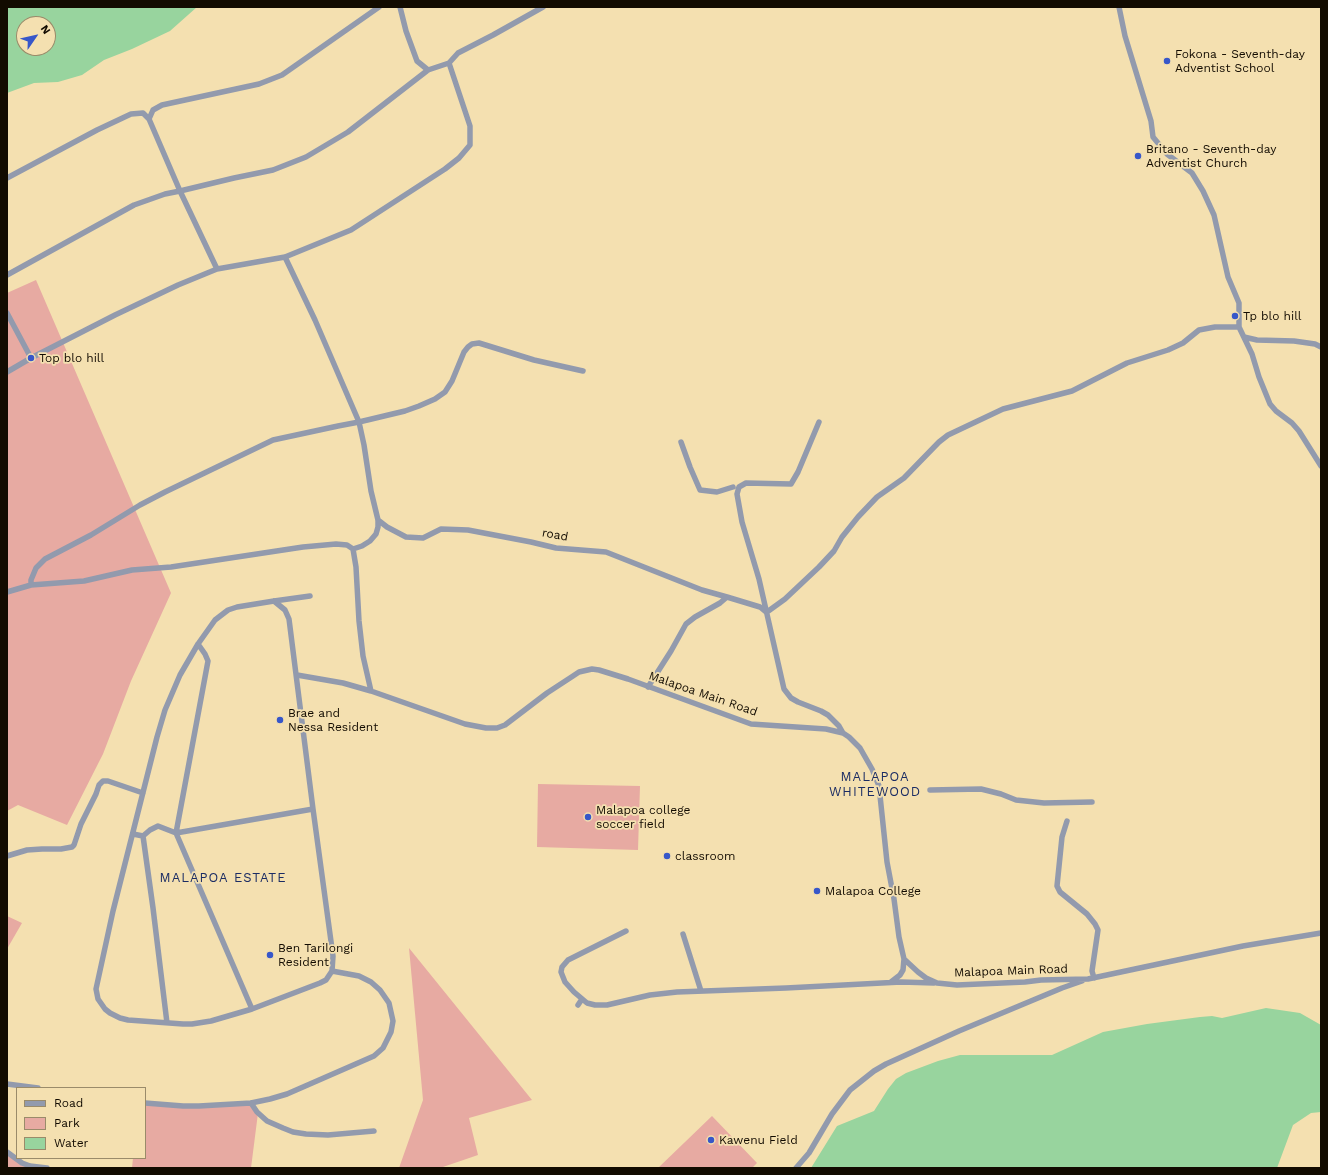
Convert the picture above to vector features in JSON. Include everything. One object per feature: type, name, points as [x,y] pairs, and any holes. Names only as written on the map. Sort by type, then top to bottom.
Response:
[{"type":"street","points":[[149,118],[153,110],[162,105],[259,84],[282,75],[379,7]]},
{"type":"street","points":[[400,7],[406,31],[417,61],[428,70]]},
{"type":"street","points":[[7,275],[134,205],[165,194],[180,192],[273,170],[306,157],[348,132],[428,70],[450,63],[458,53],[543,7]]},
{"type":"street","points":[[1119,7],[1125,36],[1151,121],[1153,137],[1167,154],[1192,173],[1203,191],[1214,215],[1228,277],[1239,303],[1239,327],[1252,354],[1259,377],[1270,404],[1276,412],[1292,423],[1300,431],[1321,466]]},
{"type":"street","points":[[7,372],[31,358],[178,285],[217,270],[285,257],[351,230],[445,169],[459,158],[470,145],[470,126],[450,63]]},
{"type":"street","points":[[7,178],[97,130],[131,114],[144,113],[149,118],[180,192],[217,270]]},
{"type":"street","points":[[7,592],[32,585],[84,581],[132,570],[171,567],[303,547],[336,544],[353,549],[370,541],[376,534],[378,520],[371,491],[359,422],[315,320],[285,257]]},
{"type":"street","points":[[7,313],[31,358]]},
{"type":"street","points":[[767,612],[785,599],[819,567],[834,551],[842,537],[858,517],[877,497],[904,478],[939,442],[948,435],[1003,410],[1072,391],[1127,364],[1168,350],[1183,343],[1200,330],[1215,327],[1239,327]]},
{"type":"street","points":[[1244,337],[1257,340],[1294,341],[1321,346]]},
{"type":"street","points":[[32,585],[31,580],[36,568],[45,559],[91,536],[165,492],[273,440],[405,411],[424,405],[435,399],[445,392],[452,381],[464,352],[472,344],[478,343],[534,360],[583,371]]},
{"type":"street","points":[[820,422],[792,484],[746,483],[739,487],[736,494],[742,522],[756,564],[784,689],[791,698],[828,715],[839,726],[842,733]]},
{"type":"street","points":[[681,442],[700,490],[716,492],[733,488]]},
{"type":"street","name":"road","points":[[378,520],[387,527],[406,537],[423,538],[441,529],[468,530],[556,548],[606,552],[702,590],[760,607],[767,612]]},
{"type":"street","points":[[353,549],[356,567],[359,621],[371,692]]},
{"type":"street","points":[[274,601],[287,613],[297,676],[333,956],[332,971],[326,980],[320,983],[252,1008],[202,1023],[167,1023],[120,1018],[110,1013],[101,1004],[97,995],[98,980],[113,911],[157,737],[165,710],[177,681],[198,644],[215,620],[228,610],[237,607],[274,601],[310,596]]},
{"type":"street","points":[[648,687],[672,651],[686,624],[727,597]]},
{"type":"street","points":[[198,644],[208,661],[176,833],[252,1008]]},
{"type":"street","name":"Malapoa Main Road","points":[[297,676],[343,683],[465,724],[486,728],[497,728],[505,725],[547,693],[579,672],[586,669],[599,670],[751,724],[760,726],[826,729],[842,733],[855,742],[864,754],[879,786],[888,862],[899,937],[904,959],[926,978],[937,983],[957,985],[1041,980],[1091,979],[1243,946],[1321,933]]},
{"type":"street","points":[[7,856],[28,850],[61,849],[72,847],[99,785],[103,781],[108,781],[143,793]]},
{"type":"street","points":[[930,790],[980,789],[1001,794],[1016,800],[1044,803],[1092,802]]},
{"type":"street","points":[[133,834],[142,836],[158,826],[176,833],[313,809]]},
{"type":"street","points":[[796,1168],[809,1153],[832,1114],[850,1090],[874,1071],[886,1064],[960,1031],[1062,988],[1091,979],[1098,930],[1087,914],[1060,892],[1056,881],[1062,837],[1067,821]]},
{"type":"street","points":[[142,836],[153,908],[167,1023]]},
{"type":"street","points":[[626,931],[565,963],[561,972],[565,982],[574,992],[590,1004],[607,1005],[664,993],[886,984],[901,982],[937,983]]},
{"type":"street","points":[[683,934],[701,991]]},
{"type":"street","points":[[886,984],[900,975],[903,970],[904,959]]},
{"type":"street","points":[[146,1103],[183,1106],[251,1103],[287,1094],[374,1056],[386,1043],[391,1032],[393,1021],[391,1008],[384,993],[376,985],[359,976],[332,971]]},
{"type":"street","points":[[578,1005],[582,999]]},
{"type":"street","points":[[7,1084],[30,1087]]},
{"type":"street","points":[[251,1103],[267,1121],[293,1132],[328,1135],[374,1131]]},
{"type":"street","points":[[7,1152],[16,1159]]},
{"type":"street","points":[[17,1159],[30,1166],[48,1168]]},
{"type":"green space","points":[[36,280],[171,593],[131,681],[103,754],[67,825],[18,805],[7,811],[7,293]]},
{"type":"green space","name":"Malapoa college soccer field","points":[[538,784],[640,786],[638,850],[537,847]]},
{"type":"green space","points":[[7,916],[22,923],[7,949]]},
{"type":"green space","points":[[409,948],[532,1100],[469,1118],[478,1155],[440,1168],[399,1168],[423,1100]]},
{"type":"green space","points":[[146,1103],[186,1107],[251,1104],[258,1113],[251,1168],[132,1168],[133,1159],[146,1159]]},
{"type":"green space","name":"Kawenu Field","points":[[712,1116],[757,1163],[752,1168],[658,1168]]},
{"type":"green space","points":[[7,1151],[16,1157],[16,1159],[19,1159],[32,1168],[7,1168]]},
{"type":"water","points":[[7,7],[197,7],[170,31],[104,60],[82,75],[58,82],[34,83],[7,93]]},
{"type":"water","points":[[1266,1008],[1300,1013],[1321,1025],[1321,1112],[1311,1113],[1293,1125],[1277,1168],[811,1168],[837,1126],[874,1111],[896,1079],[906,1073],[938,1061],[960,1055],[1052,1055],[1103,1032],[1200,1017],[1212,1016],[1222,1018]]},
{"type":"place","name":"Fokona - Seventh-day Adventist School","points":[[1167,61]]},
{"type":"place","name":"Britano - Seventh-day Adventist Church","points":[[1138,156]]},
{"type":"place","name":"Tp blo hill","points":[[1235,316]]},
{"type":"place","name":"Top blo hill","points":[[31,358]]},
{"type":"place","name":"Brae and Nessa Resident","points":[[280,720]]},
{"type":"place","name":"Malapoa college soccer field","points":[[588,817]]},
{"type":"place","name":"classroom","points":[[667,856]]},
{"type":"place","name":"Malapoa College","points":[[817,891]]},
{"type":"place","name":"Ben Tarilongi Resident","points":[[270,955]]},
{"type":"place","name":"Kawenu Field","points":[[711,1140]]},
{"type":"district","name":"MALAPOA WHITEWOOD","points":[[875,784]]},
{"type":"district","name":"MALAPOA ESTATE","points":[[223,878]]}]
